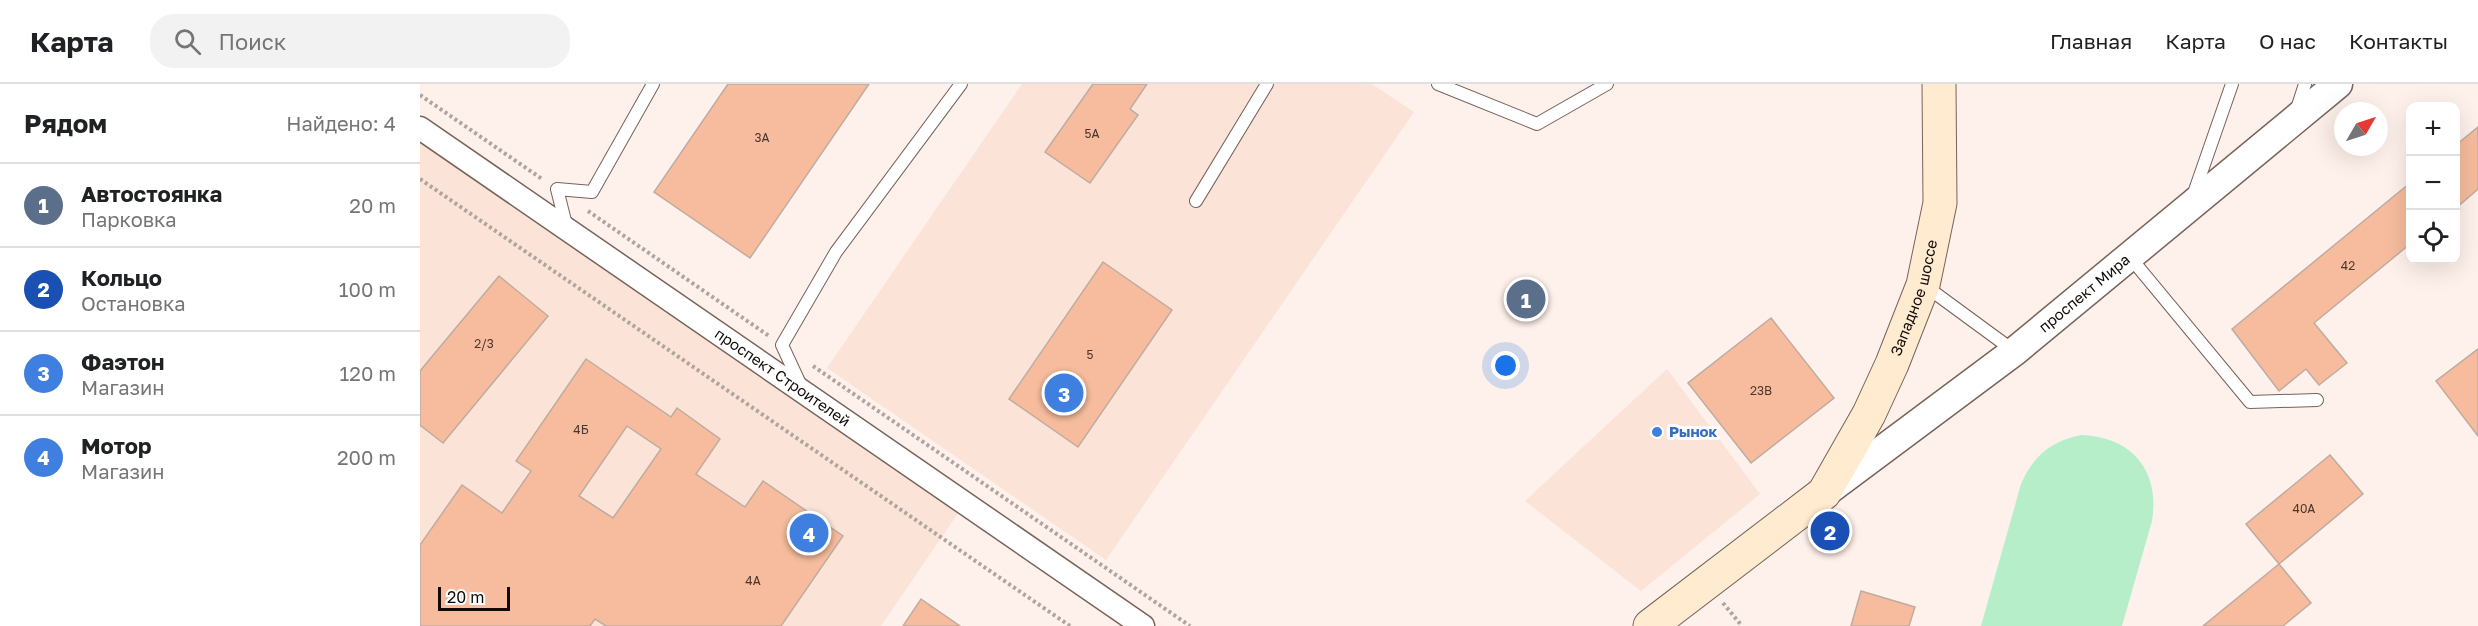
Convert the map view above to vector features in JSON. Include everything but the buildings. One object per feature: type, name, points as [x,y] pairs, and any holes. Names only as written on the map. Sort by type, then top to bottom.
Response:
[{"type":"main road","name":"Западное шоссе","points":[[1824,493],[1874,404],[1923,285],[1940,203],[1939,84]]},
{"type":"main road","points":[[1650,626],[1824,493]]},
{"type":"street","name":"проспект Мира","points":[[1824,493],[2014,351],[2338,84]]},
{"type":"street","name":"проспект Строителей","points":[[420,128],[1143,626]]},
{"type":"lane","points":[[567,229],[557,189],[592,192],[653,84]]},
{"type":"lane","points":[[804,393],[782,345],[836,252],[961,84]]},
{"type":"lane","points":[[1196,201],[1267,84]]},
{"type":"lane","points":[[1438,84],[1537,124],[1607,84]]},
{"type":"lane","points":[[2190,206],[2232,84]]},
{"type":"lane","points":[[2293,121],[2305,84]]},
{"type":"lane","points":[[2129,256],[2250,402],[2318,400]]},
{"type":"lane","points":[[1923,285],[2014,351]]},
{"type":"path","points":[[420,179],[1070,626]]},
{"type":"shaded area","points":[[1022,84],[1372,84],[1414,112],[1106,560],[827,368]]},
{"type":"shaded area","points":[[420,128],[965,503],[881,626],[420,626]]},
{"type":"shaded area","name":"Рынок","points":[[1667,369],[1760,494],[1641,591],[1525,501]]},
{"type":"green space","points":[[2081,435],[2115,442],[2128,450],[2139,460],[2151,486],[2152,521],[2122,626],[1981,626],[2021,484],[2026,474],[2044,451],[2061,441]]},
{"type":"place","name":"Автостоянка","points":[[1526,299]]},
{"type":"place","name":"Фаэтон","points":[[1064,393]]},
{"type":"place","name":"Рынок","points":[[1657,432]]},
{"type":"place","name":"Кольцо","points":[[1830,531]]},
{"type":"place","name":"Мотор","points":[[809,533]]}]
